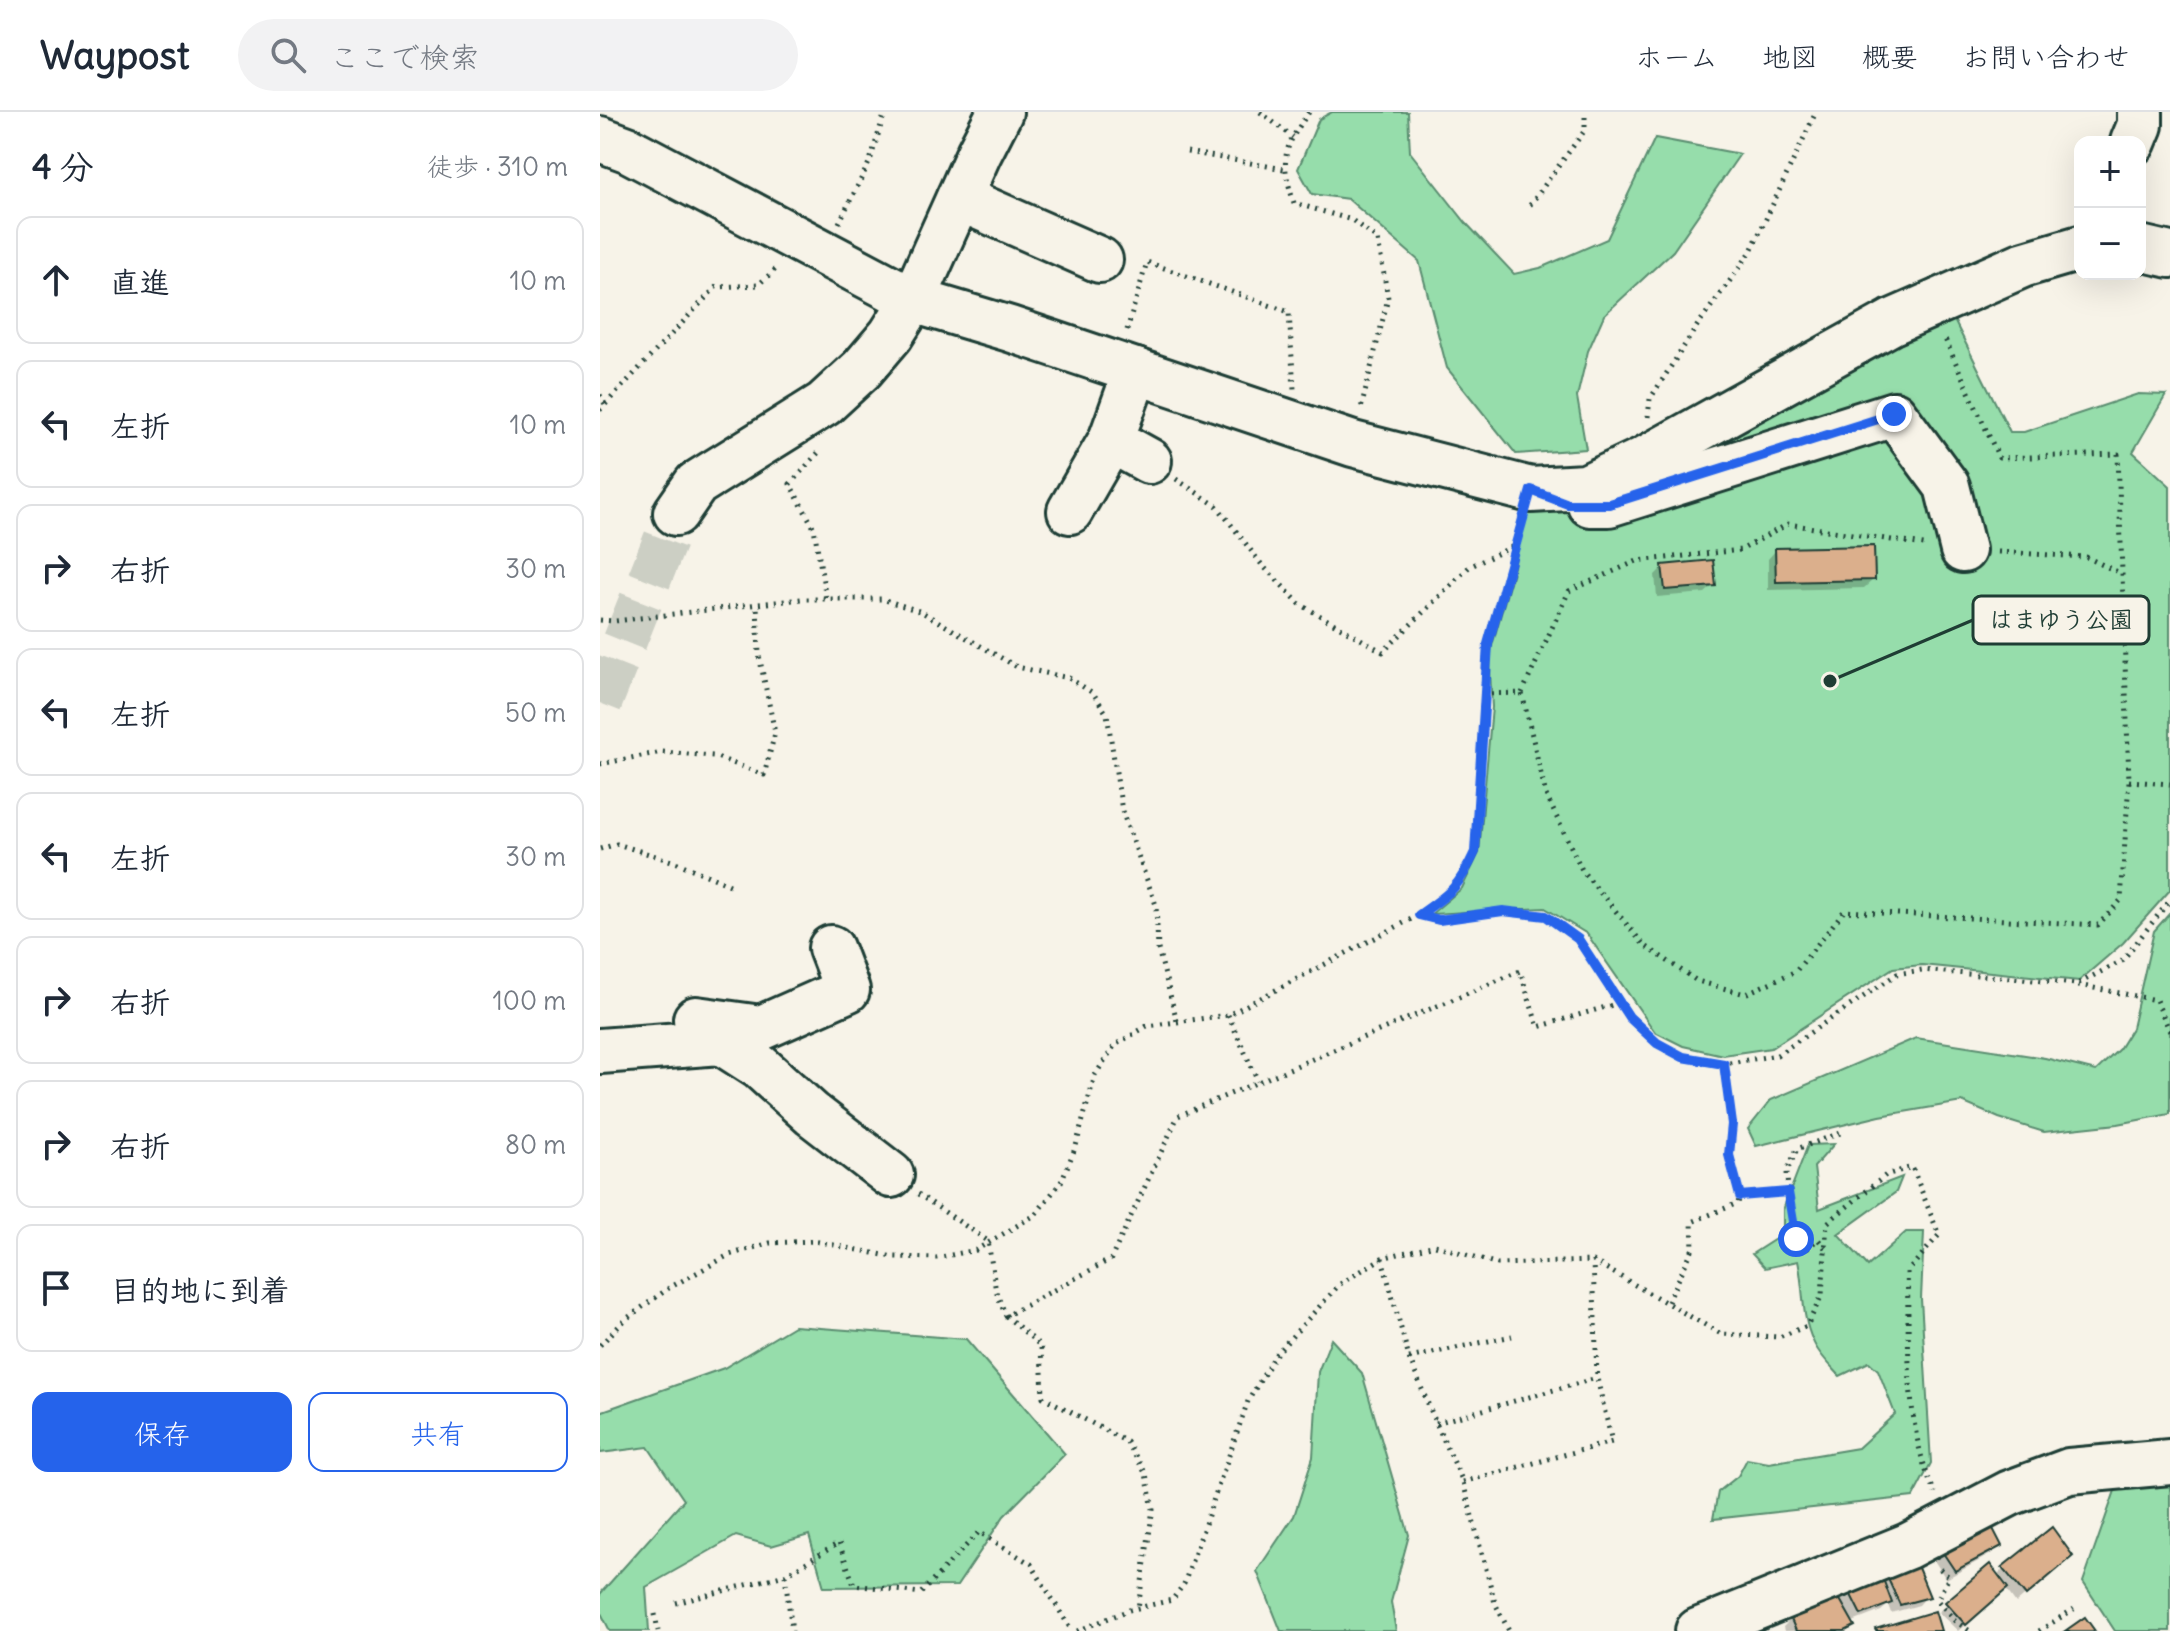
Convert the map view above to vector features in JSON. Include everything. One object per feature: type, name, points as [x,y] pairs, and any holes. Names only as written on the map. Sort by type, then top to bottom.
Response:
[{"type":"street","points":[[676,513],[696,484],[824,404],[862,369],[891,335],[913,300],[1000,112]]},
{"type":"street","points":[[2135,136],[2140,125],[2140,112]]},
{"type":"street","points":[[600,139],[627,149],[913,300],[1010,329],[1353,444],[1531,490],[1568,504],[1609,504],[1894,414],[1947,486],[1963,550]]},
{"type":"street","points":[[959,198],[1100,260]]},
{"type":"street","points":[[2146,249],[2170,255]]},
{"type":"street","points":[[1531,490],[1586,487],[1643,460],[1892,322],[2022,265],[2074,250]]},
{"type":"street","points":[[1070,511],[1111,440],[1126,368]]},
{"type":"street","points":[[1111,440],[1149,461]]},
{"type":"street","points":[[602,1050],[633,1031],[701,1018],[761,1028],[847,990],[831,948]]},
{"type":"street","points":[[602,1050],[721,1042],[760,1067],[812,1114],[891,1175]]},
{"type":"street","points":[[1698,1631],[1932,1533],[2010,1493],[2069,1471],[2170,1462]]},
{"type":"path","points":[[603,408],[716,287],[758,285],[815,248],[870,161],[885,112]]},
{"type":"path","points":[[1260,112],[1293,137]]},
{"type":"path","points":[[1309,112],[1288,147],[1284,169],[1294,203],[1352,220],[1378,240],[1388,298],[1353,444]]},
{"type":"path","points":[[1530,205],[1585,130],[1585,112]]},
{"type":"path","points":[[1643,460],[1650,399],[1697,326],[1750,253],[1816,112]]},
{"type":"path","points":[[1187,152],[1284,169]]},
{"type":"path","points":[[1126,368],[1147,262],[1289,312],[1297,426]]},
{"type":"path","points":[[1930,305],[1999,458],[2118,454],[2129,781],[2121,900],[2098,925],[1844,911],[1796,971],[1745,994],[1697,981],[1644,945],[1583,872],[1546,795],[1522,693],[1569,591],[1637,561],[1741,550],[1788,524],[1963,550],[2086,557],[2122,574]]},
{"type":"path","points":[[600,395],[603,408]]},
{"type":"path","points":[[820,451],[790,484],[814,528],[826,599]]},
{"type":"path","points":[[1149,461],[1217,506],[1262,565],[1300,604],[1383,652],[1469,567],[1514,546]]},
{"type":"path","points":[[600,620],[801,599],[882,599],[922,612],[1017,667],[1069,678],[1093,693],[1107,714],[1122,811],[1156,905],[1158,949],[1177,1021],[1228,1015],[1419,915],[1452,892],[1462,879],[1475,852],[1488,644],[1531,490]]},
{"type":"path","points":[[600,764],[662,752],[714,756],[764,775],[775,733],[759,655],[757,605]]},
{"type":"path","points":[[1483,694],[1522,693]]},
{"type":"path","points":[[2129,781],[2170,784]]},
{"type":"path","points":[[600,849],[617,844],[678,863],[730,885]]},
{"type":"path","points":[[2077,984],[2122,961],[2170,900]]},
{"type":"path","points":[[1419,915],[1439,920],[1503,911],[1546,916],[1578,939],[1629,1017],[1657,1043],[1683,1057],[1724,1064],[1777,1055],[1897,974],[1922,970],[2077,984],[2156,1000],[2170,1032]]},
{"type":"path","points":[[1006,1316],[1111,1259],[1178,1116],[1520,971],[1538,1027],[1619,1003]]},
{"type":"path","points":[[1228,1015],[1258,1081]]},
{"type":"path","points":[[1668,1302],[1693,1248],[1692,1222],[1738,1203],[1740,1196],[1729,1155],[1732,1124],[1724,1064]]},
{"type":"path","points":[[1825,1248],[1818,1239],[1808,1248],[1805,1241],[1798,1250],[1787,1171],[1797,1149],[1843,1132]]},
{"type":"path","points":[[676,1603],[785,1575],[839,1543],[854,1585],[921,1593],[979,1532],[1031,1564],[1074,1631],[1138,1608],[1172,1600],[1184,1584],[1248,1401],[1276,1354],[1340,1284],[1382,1258],[1435,1245],[1498,1264],[1593,1261],[1721,1334],[1779,1337],[1807,1326],[1822,1295],[1827,1223],[1886,1175],[1912,1167],[1939,1235],[1907,1272],[1913,1430],[1923,1469],[1932,1533],[1931,1562],[1949,1577],[1937,1600],[1955,1621],[1970,1631]]},
{"type":"path","points":[[891,1175],[988,1241],[996,1292],[1006,1316],[1041,1346],[1043,1397],[1127,1442],[1146,1474],[1153,1509],[1138,1608]]},
{"type":"path","points":[[1740,1196],[1788,1192]]},
{"type":"path","points":[[1382,1258],[1409,1358],[1463,1482],[1495,1603],[1509,1631]]},
{"type":"path","points":[[1463,1482],[1612,1442],[1597,1378],[1593,1261]]},
{"type":"path","points":[[1409,1358],[1512,1336]]},
{"type":"path","points":[[1436,1423],[1597,1378]]},
{"type":"path","points":[[785,1575],[792,1631]]},
{"type":"path","points":[[2039,1631],[2074,1609]]},
{"type":"path","points":[[655,1614],[658,1631]]},
{"type":"green space","points":[[1332,112],[1408,112],[1410,152],[1466,223],[1514,274],[1540,268],[1607,239],[1655,138],[1740,154],[1673,251],[1604,315],[1588,351],[1577,397],[1586,449],[1516,454],[1447,368],[1419,261],[1348,199],[1312,194],[1298,169],[1319,119]]},
{"type":"green space","points":[[1952,316],[2010,432],[2024,432],[2138,394],[2166,395],[2133,452],[2170,486],[2170,890],[2123,943],[2079,981],[1922,965],[1893,968],[1771,1048],[1723,1055],[1683,1046],[1655,1032],[1587,934],[1545,908],[1431,914],[1462,888],[1479,852],[1492,707],[1489,656],[1513,571],[1523,509],[1616,493]]},
{"type":"green space","points":[[2170,913],[2170,1114],[2118,1124],[2044,1132],[1962,1102],[1880,1116],[1756,1146],[1748,1129],[1771,1100],[1916,1038],[2045,1058],[2096,1071],[2119,1049],[2132,1028],[2154,931]]},
{"type":"green space","points":[[1834,1144],[1814,1167],[1819,1209],[1902,1177],[1896,1192],[1838,1234],[1868,1266],[1906,1232],[1924,1232],[1921,1299],[1931,1463],[1913,1497],[1713,1519],[1718,1492],[1738,1476],[1747,1459],[1769,1463],[1858,1448],[1895,1414],[1878,1370],[1869,1362],[1840,1376],[1818,1351],[1806,1322],[1798,1261],[1765,1268],[1752,1254],[1783,1234],[1783,1210],[1808,1145]]},
{"type":"green space","points":[[794,1326],[966,1339],[1065,1454],[1004,1516],[957,1586],[824,1587],[809,1535],[771,1546],[736,1536],[646,1587],[649,1631],[610,1631],[600,1611],[600,1594],[684,1500],[648,1447],[600,1453],[600,1412],[724,1368]]},
{"type":"green space","points":[[1331,1339],[1362,1373],[1409,1535],[1391,1602],[1396,1631],[1281,1631],[1257,1571],[1294,1516],[1313,1457],[1318,1372]]},
{"type":"green space","points":[[2170,1482],[2170,1631],[2115,1631],[2083,1582],[2117,1485]]},
{"type":"building","points":[[1874,546],[1875,580],[1776,582],[1775,548]]},
{"type":"building","points":[[1713,560],[1716,586],[1665,590],[1662,565]]},
{"type":"building","points":[[1986,1515],[2002,1546],[1955,1571],[1935,1541]]},
{"type":"building","points":[[2052,1527],[2073,1556],[2026,1596],[2002,1567]]},
{"type":"building","points":[[1914,1558],[1930,1597],[1900,1605],[1884,1570]]},
{"type":"building","points":[[1990,1564],[2008,1588],[1966,1625],[1945,1602]]},
{"type":"building","points":[[1880,1571],[1892,1603],[1861,1615],[1846,1585]]},
{"type":"building","points":[[1838,1596],[1855,1626],[1845,1631],[1796,1631],[1790,1617]]},
{"type":"building","points":[[1935,1611],[1941,1631],[1875,1629]]},
{"type":"building","points":[[2085,1617],[2095,1631],[2065,1631]]},
{"type":"tunnel","points":[[600,703],[676,513]]},
{"type":"place","name":"はまゆう公園","points":[[1830,681]]},
{"type":"route","points":[[1796,1239],[1788,1192],[1740,1196],[1729,1155],[1732,1124],[1724,1064],[1683,1057],[1657,1043],[1629,1017],[1578,939],[1546,916],[1503,911],[1439,920],[1419,915],[1452,892],[1475,852],[1488,644],[1531,490],[1568,504],[1609,504],[1894,414]]}]
